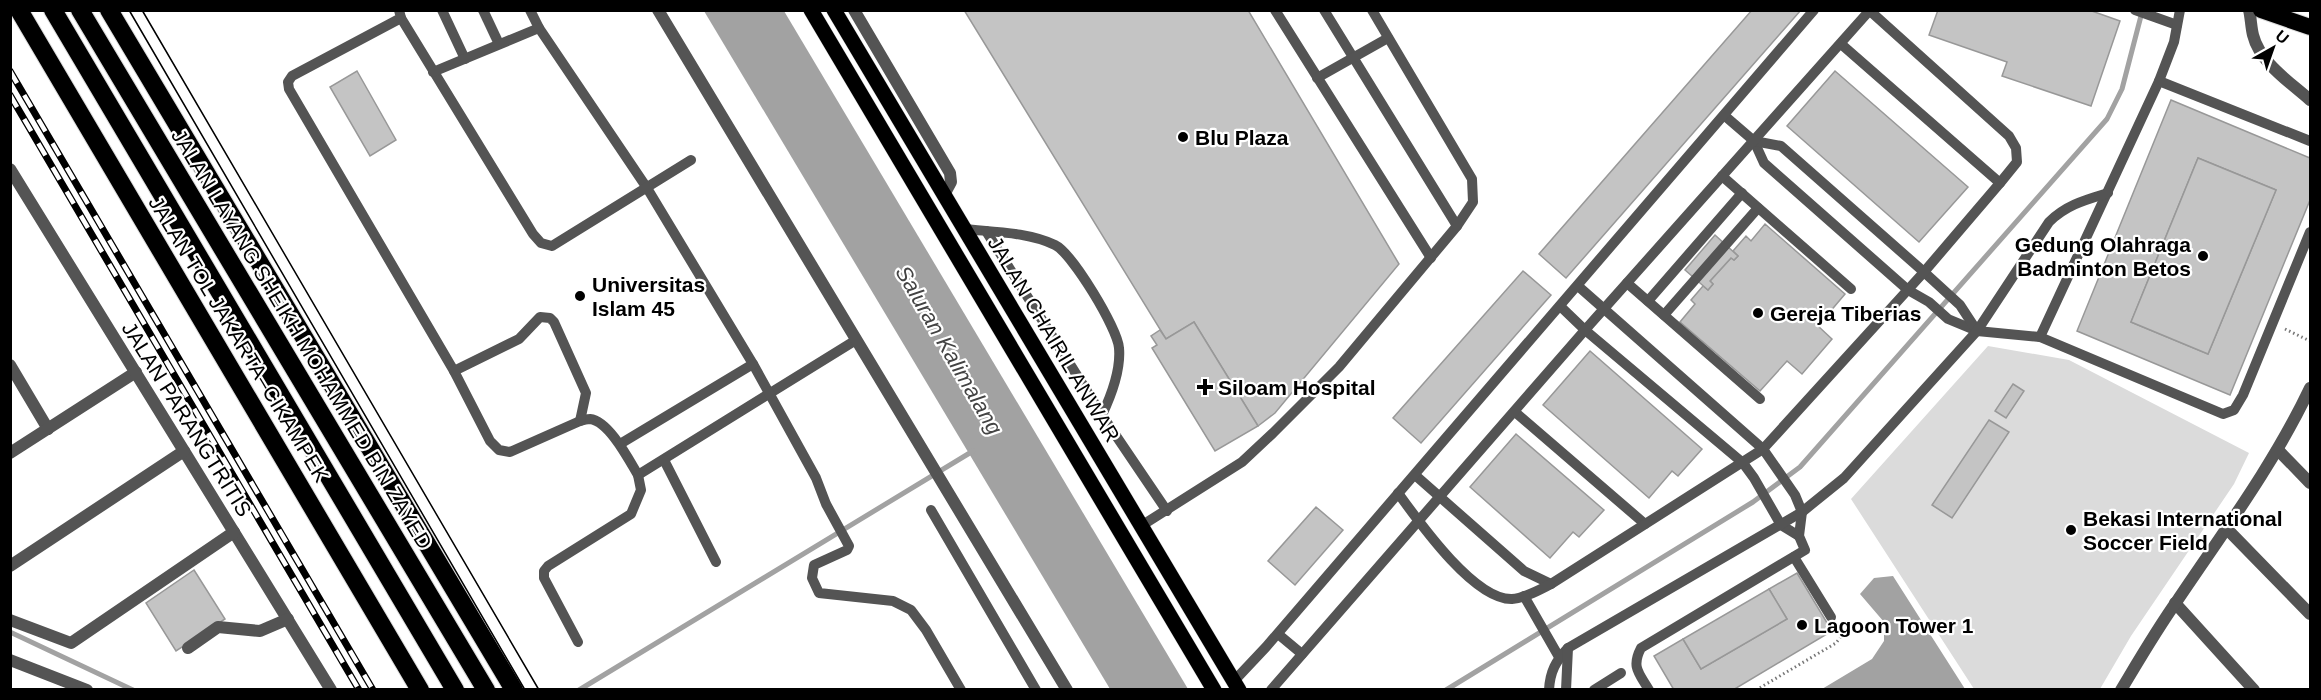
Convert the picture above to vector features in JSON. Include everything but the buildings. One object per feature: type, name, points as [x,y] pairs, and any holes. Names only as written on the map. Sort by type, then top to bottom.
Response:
[{"type":"highway","name":"JALAN TOL JAKARTA–CIKAMPEK","points":[[19,10],[420,690]]},
{"type":"highway","points":[[52,10],[455,690]]},
{"type":"highway","name":"JALAN LAYANG SHEIKH MOHAMMED BIN ZAYED","points":[[80,10],[486,690]]},
{"type":"highway","points":[[109,10],[514,690]]},
{"type":"highway","points":[[2261,10],[2310,27]]},
{"type":"main road","name":"JALAN CHAIRIL ANWAR","points":[[811,10],[1215,690]]},
{"type":"main road","name":"JALAN CHAIRIL ANWAR","points":[[834,10],[1236,686]]},
{"type":"main road","points":[[928,206],[944,195]]},
{"type":"main road","points":[[1124,536],[1141,526]]},
{"type":"street","points":[[658,10],[1067,690]]},
{"type":"street","points":[[854,10],[950,173],[951,182],[944,195]]},
{"type":"street","points":[[2249,10],[2253,35],[2261,51],[2276,69],[2310,100]]},
{"type":"street","name":"JALAN PARANGTRITIS","points":[[10,169],[331,690]]},
{"type":"street","points":[[10,365],[48,429]]},
{"type":"street","points":[[10,453],[136,372]]},
{"type":"street","points":[[2121,690],[2175,603],[2227,529],[2278,450],[2310,388]]},
{"type":"street","points":[[2278,450],[2310,483]]},
{"type":"street","points":[[10,566],[184,452]]},
{"type":"street","points":[[2227,529],[2310,614]]},
{"type":"street","points":[[10,620],[71,643],[234,532]]},
{"type":"street","points":[[2175,603],[2254,690]]},
{"type":"street","points":[[188,648],[218,627],[260,632],[288,619]]},
{"type":"street","points":[[10,660],[87,690]]},
{"type":"lane","points":[[442,10],[465,59]]},
{"type":"lane","points":[[483,10],[499,44]]},
{"type":"lane","points":[[530,10],[539,28],[647,188],[770,393],[816,478],[849,546],[847,550],[814,565],[812,578],[819,593],[893,601],[911,610],[926,630],[961,690]]},
{"type":"lane","points":[[1275,10],[1431,258]]},
{"type":"lane","points":[[1324,10],[1457,226]]},
{"type":"lane","points":[[1141,526],[1242,462],[1273,433],[1339,367],[1457,226],[1473,202],[1472,179],[1372,10]]},
{"type":"lane","points":[[1236,686],[1398,493],[1814,10]]},
{"type":"lane","points":[[2134,10],[2177,25]]},
{"type":"lane","points":[[2040,337],[2159,81],[2174,42],[2180,10]]},
{"type":"lane","points":[[1271,690],[1302,654],[1419,521],[1441,496],[1515,412],[1603,309],[1870,11],[2009,135],[2016,148],[2017,162],[1924,272],[1763,449],[1551,584],[1524,596],[1506,598],[1486,589],[1444,553],[1419,521],[1398,493]]},
{"type":"lane","points":[[578,642],[544,578],[544,571],[548,566],[631,514],[641,490],[638,475],[620,444],[599,423],[591,419],[580,421],[510,452],[499,450],[490,441],[454,371],[289,89],[288,82],[292,76],[400,14],[533,234],[541,243],[552,246],[691,160]]},
{"type":"lane","points":[[434,72],[539,28]]},
{"type":"lane","points":[[1317,78],[1388,38]]},
{"type":"lane","points":[[1841,44],[2000,183]]},
{"type":"lane","points":[[2159,81],[2310,141]]},
{"type":"lane","points":[[1725,116],[1754,141],[1764,163],[1908,290],[1929,302],[1948,319],[1977,331],[2040,337],[2227,414],[2234,410],[2243,395],[2310,232]]},
{"type":"lane","points":[[1754,141],[1781,146],[1959,305],[1977,331]]},
{"type":"lane","points":[[1722,176],[1851,289]]},
{"type":"lane","points":[[1648,301],[1742,193]]},
{"type":"lane","points":[[1549,690],[1550,673],[1559,657],[1568,648],[1781,525],[1833,488],[1977,331],[2049,222],[2062,209],[2079,201],[2108,193]]},
{"type":"lane","points":[[1664,315],[1758,207]]},
{"type":"lane","points":[[965,230],[1040,239],[1058,246],[1072,260],[1117,334],[1120,350],[1113,387],[1102,414]]},
{"type":"lane","points":[[986,231],[1102,414],[1167,511]]},
{"type":"lane","points":[[1627,283],[1760,399]]},
{"type":"lane","points":[[1578,286],[1763,449],[1794,495],[1802,512],[1799,536],[1805,550],[1641,648],[1635,660],[1637,670],[1649,690]]},
{"type":"lane","points":[[1560,306],[1585,330],[1743,463],[1781,525],[1799,536]]},
{"type":"lane","points":[[454,371],[519,339],[540,317],[550,318],[554,322],[586,393],[580,421]]},
{"type":"lane","points":[[638,475],[856,340]]},
{"type":"lane","points":[[620,444],[753,364]]},
{"type":"lane","points":[[1515,412],[1645,524]]},
{"type":"lane","points":[[664,460],[716,562]]},
{"type":"lane","points":[[1415,475],[1524,571],[1551,584]]},
{"type":"lane","points":[[931,510],[1036,690]]},
{"type":"lane","points":[[1794,557],[1835,616]]},
{"type":"lane","points":[[1524,596],[1559,657]]},
{"type":"lane","points":[[1278,634],[1302,654]]},
{"type":"lane","points":[[1566,690],[1568,648]]},
{"type":"lane","points":[[1594,690],[1621,673]]},
{"type":"path","points":[[2273,323],[2310,341]]},
{"type":"path","points":[[1756,690],[1836,643],[1844,630],[1835,616]]},
{"type":"shaded area","points":[[1988,346],[2069,360],[2249,453],[2234,484],[2131,636],[2100,689],[1974,689],[1851,499]]},
{"type":"water","name":"Saluran Kalimalang","points":[[704,11],[784,11],[1188,689],[1110,689]]},
{"type":"water","points":[[1893,576],[1965,689],[1822,689],[1872,659],[1884,641],[1884,622],[1860,594],[1874,578]]},
{"type":"waterway","points":[[1446,690],[1753,502],[1800,467],[2107,119],[2122,89],[2142,12]]},
{"type":"waterway","points":[[579,690],[973,451]]},
{"type":"waterway","points":[[10,632],[133,690]]},
{"type":"tram line","points":[[129,10],[525,690]]},
{"type":"tram line","points":[[142,10],[539,690]]},
{"type":"railway","points":[[10,71],[373,690]]},
{"type":"railway","points":[[10,95],[359,690]]},
{"type":"place","name":"Blu Plaza","points":[[1183,137]]},
{"type":"place","name":"Gedung Olahraga Badminton Betos","points":[[2203,256]]},
{"type":"place","name":"Universitas Islam 45","points":[[580,296]]},
{"type":"place","name":"Gereja Tiberias","points":[[1758,313]]},
{"type":"place","name":"Siloam Hospital","points":[[1205,387]]},
{"type":"place","name":"Bekasi International Soccer Field","points":[[2071,530]]},
{"type":"place","name":"Lagoon Tower 1","points":[[1802,625]]}]
